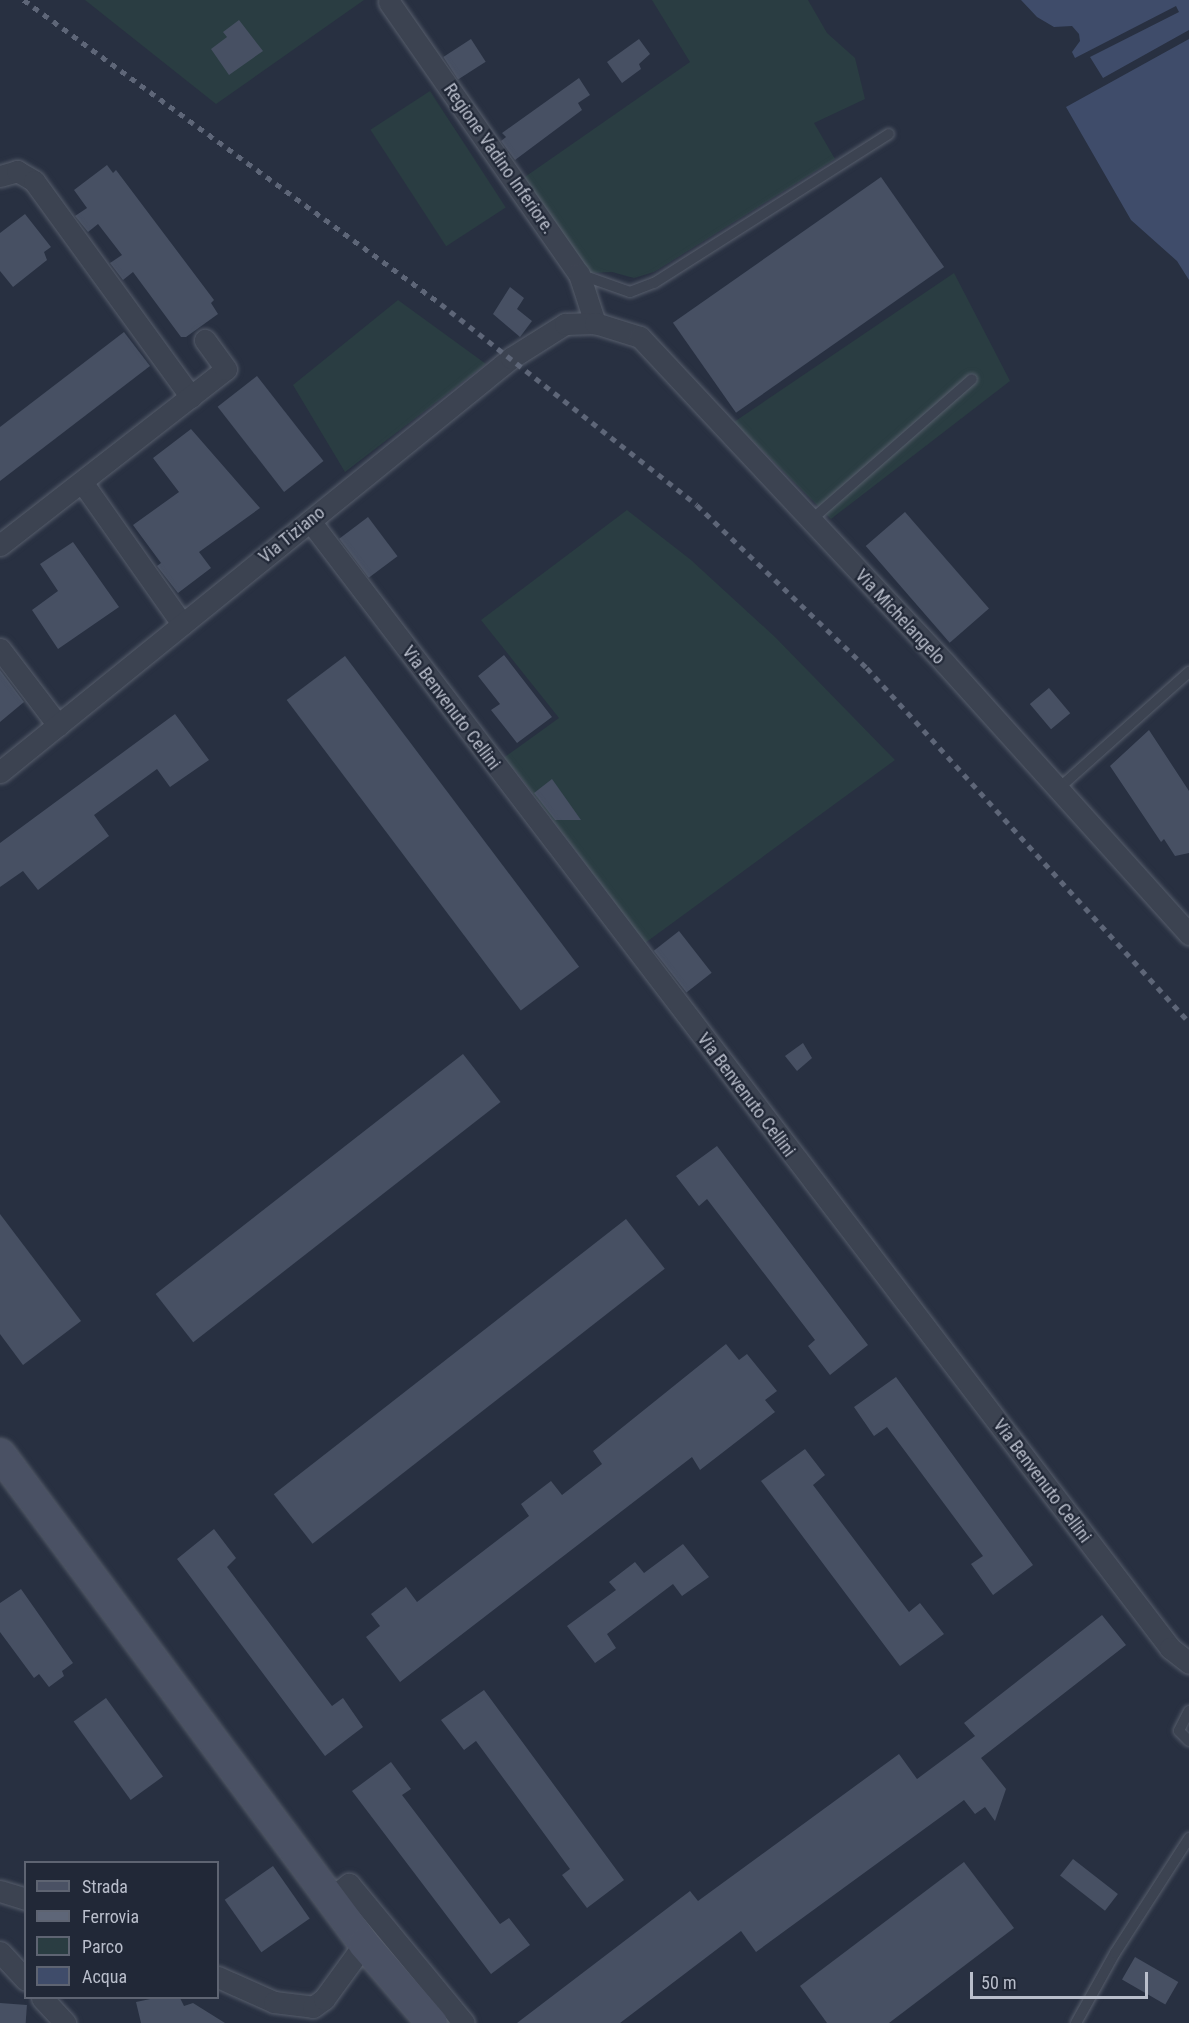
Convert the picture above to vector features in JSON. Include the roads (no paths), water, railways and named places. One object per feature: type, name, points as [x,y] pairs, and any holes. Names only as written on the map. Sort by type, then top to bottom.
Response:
[{"type":"main road","points":[[0,1454],[364,1944],[432,2023]]},
{"type":"street","name":"Regione Vadino Inferiore.","points":[[389,1],[579,274],[595,323]]},
{"type":"street","points":[[0,176],[17,171],[34,181],[191,397]]},
{"type":"street","name":"Via Tiziano","points":[[0,772],[511,358],[565,324],[595,323]]},
{"type":"street","name":"Via Michelangelo","points":[[595,323],[640,337],[1189,934]]},
{"type":"street","points":[[0,545],[226,369],[205,340]]},
{"type":"street","points":[[82,482],[182,624]]},
{"type":"street","name":"Via Benvenuto Cellini","points":[[310,520],[1163,1639],[1189,1663]]},
{"type":"street","points":[[0,649],[58,725]]},
{"type":"street","points":[[331,1898],[349,1884],[464,2023]]},
{"type":"street","points":[[0,1892],[24,1898]]},
{"type":"street","points":[[219,1977],[274,2002],[313,2007],[324,1999],[364,1944]]},
{"type":"street","points":[[0,1952],[24,1978]]},
{"type":"street","points":[[43,1999],[66,2023]]},
{"type":"lane","points":[[579,274],[630,292],[654,283],[889,134]]},
{"type":"lane","points":[[810,521],[972,379]]},
{"type":"lane","points":[[1058,789],[1189,672]]},
{"type":"lane","points":[[1189,1711],[1179,1731],[1189,1741]]},
{"type":"lane","points":[[1076,2023],[1115,1953],[1189,1838]]},
{"type":"water","points":[[1021,0],[1189,0],[1189,30],[1103,78],[1090,57],[1179,12],[1176,6],[1075,58],[1072,52],[1080,41],[1079,34],[1072,26],[1054,27],[1037,17]]},
{"type":"water","points":[[1189,39],[1189,280],[1177,261],[1131,220],[1066,107]]},
{"type":"railway","points":[[24,0],[441,304],[697,505],[867,668],[1189,1022]]}]
